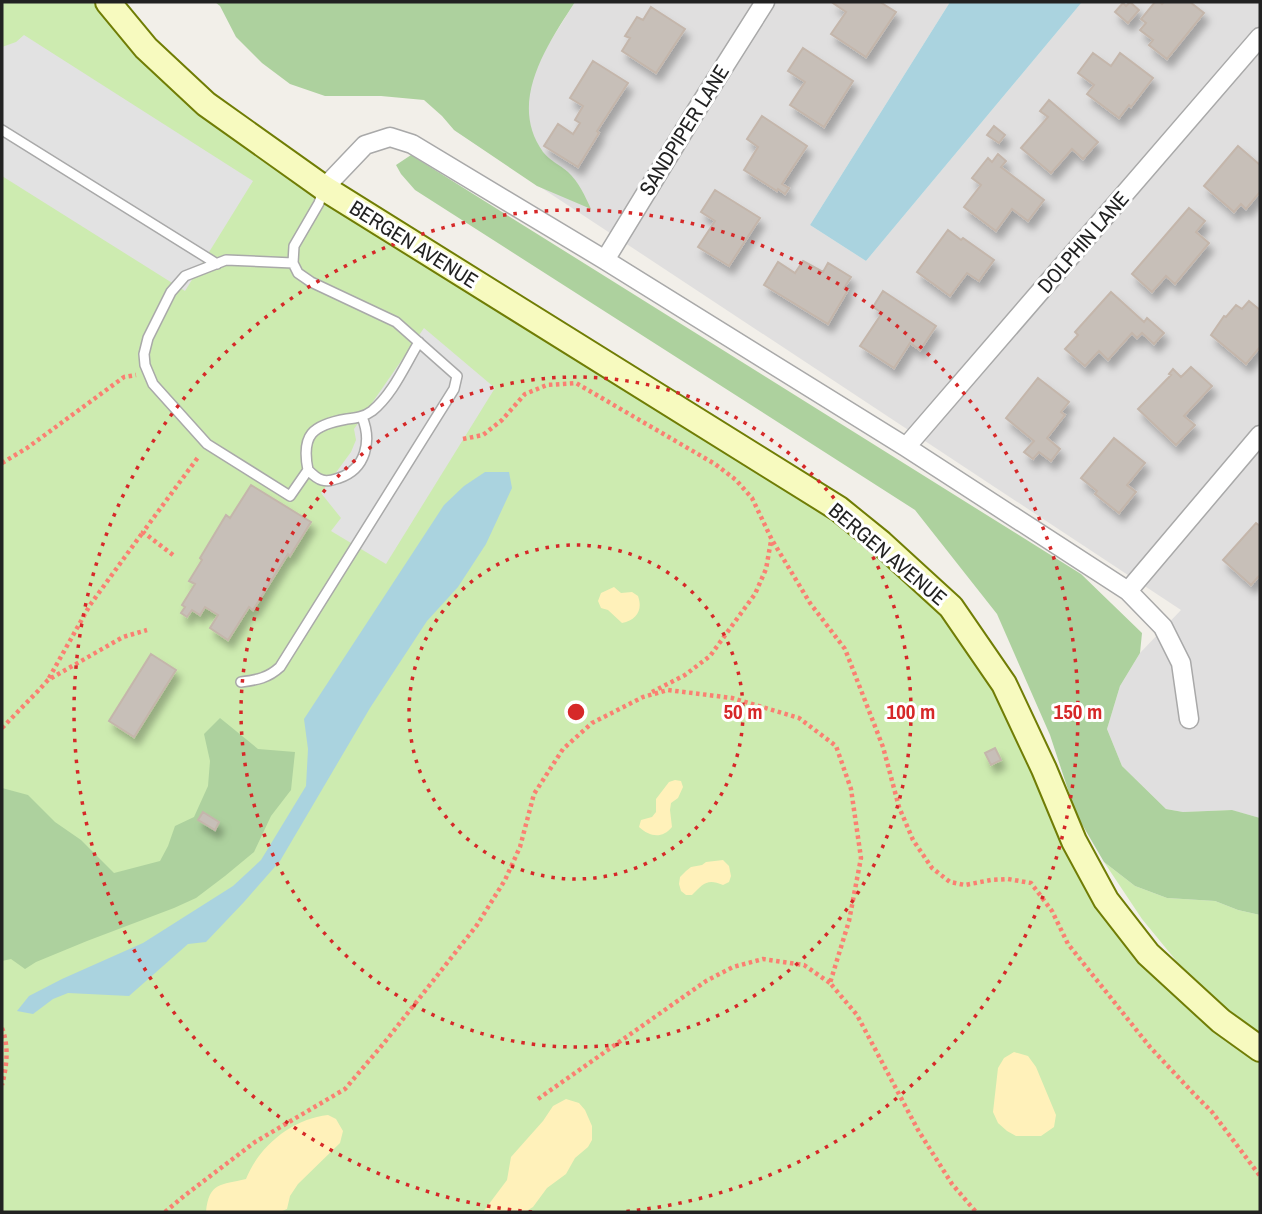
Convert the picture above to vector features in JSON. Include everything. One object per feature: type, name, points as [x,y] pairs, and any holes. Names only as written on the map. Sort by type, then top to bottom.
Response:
[{"type":"main road","name":"BERGEN AVENUE","points":[[108,2],[146,48],[206,104],[324,188],[839,509],[941,597],[951,607],[1004,684],[1074,841],[1106,900],[1148,954],[1221,1021],[1260,1049]]},
{"type":"street","name":"SANDPIPER LANE","points":[[605,260],[765,2]]},
{"type":"street","name":"DOLPHIN LANE","points":[[906,447],[1260,37]]},
{"type":"street","name":"BERGEN AVENUE","points":[[324,188],[365,145],[390,137],[412,145],[605,260],[906,447],[1128,591],[1163,627],[1181,663],[1189,719]]},
{"type":"street","points":[[1128,591],[1260,435]]},
{"type":"lane","points":[[2,130],[217,264]]},
{"type":"lane","points":[[241,682],[270,676],[280,667],[454,389],[457,376],[396,322],[311,282],[298,273],[293,263],[295,246],[319,203],[324,188]]},
{"type":"lane","points":[[293,263],[226,260],[184,276],[171,292],[148,338],[144,354],[153,384],[207,444],[290,496],[308,470]]},
{"type":"lane","points":[[362,417],[368,430],[360,464],[346,476],[330,481],[320,480],[308,470],[305,455],[308,438],[320,425],[370,413],[384,400],[419,342]]},
{"type":"path","points":[[2,463],[124,377],[148,374]]},
{"type":"path","points":[[463,439],[483,435],[502,420],[525,394],[547,385],[576,383],[715,464],[736,480],[752,498],[772,540],[810,603],[845,649],[883,747],[913,841],[932,868],[950,881],[965,885],[1008,879],[1031,883],[1052,911],[1068,944],[1150,1046],[1212,1112],[1260,1176]]},
{"type":"path","points":[[2,727],[48,680],[90,605],[207,444]]},
{"type":"path","points":[[143,532],[173,555]]},
{"type":"path","points":[[165,1212],[256,1142],[345,1089],[477,925],[505,880],[520,847],[534,794],[563,749],[593,723],[685,675],[710,656],[755,594],[766,569],[772,540]]},
{"type":"path","points":[[48,680],[123,637],[146,630]]},
{"type":"path","points":[[643,697],[668,690],[732,698],[799,718],[836,746],[851,789],[861,858],[849,921],[830,983]]},
{"type":"path","points":[[538,1099],[706,981],[733,967],[763,959],[804,965],[830,983],[858,1015],[918,1130],[951,1184],[976,1212]]},
{"type":"path","points":[[2,1028],[7,1051],[2,1085]]},
{"type":"shaded area","points":[[575,2],[950,2],[810,225],[866,261],[1082,2],[1260,2],[1260,818],[1231,810],[1183,812],[1166,809],[1122,766],[1107,729],[1120,686],[1140,653],[1181,610],[454,130],[472,137],[514,99]]},
{"type":"shaded area","points":[[24,35],[253,181],[185,291],[2,176],[2,47],[16,42]]},
{"type":"shaded area","points":[[424,328],[495,388],[386,564],[331,531],[341,518],[321,493],[351,452],[356,440],[354,429]]},
{"type":"green space","points":[[2,2],[108,2],[206,104],[839,509],[951,607],[1106,900],[1260,1049],[1260,1212],[2,1212]]},
{"type":"green space","points":[[215,2],[575,2],[535,74],[529,113],[533,133],[543,152],[572,176],[591,209],[537,186],[454,130],[424,100],[381,96],[325,96],[290,84],[262,63],[236,37],[220,6]]},
{"type":"green space","points":[[411,155],[1081,574],[1142,633],[1140,653],[1120,686],[1107,729],[1122,766],[1166,809],[1183,812],[1232,810],[1260,818],[1260,915],[1215,901],[1167,898],[1135,886],[1104,862],[1076,814],[1050,735],[997,614],[915,510],[415,190],[396,165]]},
{"type":"green space","points":[[220,718],[258,749],[295,752],[291,790],[271,816],[254,852],[196,898],[174,908],[87,941],[25,969],[11,959],[2,961],[2,788],[28,795],[55,822],[81,840],[114,873],[160,861],[175,826],[194,817],[208,786],[210,761],[204,734]]},
{"type":"green space","points":[[1104,862],[1135,886],[1167,898],[1215,901],[1260,915],[1260,1046],[1192,980],[1142,919]]},
{"type":"sand","points":[[614,587],[621,593],[632,592],[638,596],[638,614],[627,622],[622,623],[608,610],[601,608],[598,601],[601,593]]},
{"type":"sand","points":[[681,781],[683,787],[678,798],[671,803],[672,827],[660,835],[647,833],[639,827],[641,820],[652,817],[656,812],[656,799],[669,782]]},
{"type":"sand","points":[[723,860],[729,866],[729,882],[723,885],[706,883],[692,895],[681,891],[680,877],[691,867]]},
{"type":"sand","points":[[1014,1052],[1028,1056],[1036,1067],[1056,1115],[1054,1127],[1041,1136],[1016,1136],[998,1123],[993,1112],[998,1068],[1004,1058]]},
{"type":"sand","points":[[566,1099],[579,1103],[585,1110],[592,1126],[592,1140],[588,1147],[575,1158],[566,1174],[547,1188],[533,1207],[525,1212],[483,1212],[507,1180],[511,1157],[553,1106]]},
{"type":"sand","points":[[328,1115],[336,1119],[343,1131],[340,1143],[298,1184],[290,1196],[287,1209],[280,1212],[206,1212],[213,1190],[223,1184],[246,1179],[259,1156],[278,1136],[302,1122]]},
{"type":"water","points":[[950,2],[1082,2],[866,261],[810,225]]},
{"type":"water","points":[[485,472],[509,472],[512,488],[486,544],[458,587],[427,621],[370,708],[280,861],[206,942],[188,944],[129,996],[68,993],[53,999],[33,1014],[17,1011],[29,996],[143,943],[233,886],[261,860],[306,786],[308,749],[304,719],[444,505],[464,486]]},
{"type":"building","points":[[834,2],[880,2],[896,12],[866,57],[831,34],[846,12]]},
{"type":"building","points":[[1130,2],[1139,10],[1128,23],[1115,12],[1123,3],[1126,6]]},
{"type":"building","points":[[1155,2],[1190,2],[1204,13],[1167,59],[1149,45],[1153,40],[1140,30],[1146,23],[1141,19]]},
{"type":"building","points":[[651,7],[685,29],[656,73],[622,51],[630,38],[625,36],[637,17],[643,20]]},
{"type":"building","points":[[803,48],[853,81],[824,127],[790,105],[805,82],[788,71]]},
{"type":"building","points":[[1093,53],[1111,66],[1120,53],[1153,78],[1119,118],[1087,94],[1094,85],[1078,73]]},
{"type":"building","points":[[593,61],[628,83],[578,167],[544,146],[558,124],[573,134],[580,123],[575,120],[583,106],[570,98]]},
{"type":"building","points":[[1049,100],[1098,142],[1083,159],[1072,149],[1051,173],[1021,148],[1048,117],[1040,111]]},
{"type":"building","points":[[762,116],[807,146],[782,184],[789,188],[785,194],[744,170],[758,147],[747,139]]},
{"type":"building","points":[[994,126],[1005,135],[999,143],[987,135]]},
{"type":"building","points":[[1238,146],[1260,165],[1260,192],[1246,209],[1241,204],[1234,212],[1204,186]]},
{"type":"building","points":[[998,154],[1006,161],[1001,167],[1044,200],[1028,221],[1012,209],[996,231],[964,207],[981,185],[972,178],[988,158],[992,162]]},
{"type":"building","points":[[715,190],[760,218],[729,266],[698,247],[715,221],[701,212]]},
{"type":"building","points":[[1189,208],[1205,221],[1196,232],[1209,243],[1175,284],[1166,276],[1152,292],[1132,274]]},
{"type":"building","points":[[948,230],[994,260],[979,281],[967,273],[950,296],[917,272]]},
{"type":"building","points":[[803,261],[823,272],[828,263],[851,277],[844,288],[848,290],[828,324],[764,285],[778,262],[795,273]]},
{"type":"building","points":[[883,291],[936,326],[920,350],[910,343],[894,368],[860,346],[882,313],[873,307]]},
{"type":"building","points":[[1111,292],[1144,322],[1147,318],[1164,333],[1154,344],[1142,333],[1137,338],[1132,333],[1108,360],[1099,351],[1085,366],[1065,349],[1078,335],[1075,332]]},
{"type":"building","points":[[1249,301],[1260,310],[1260,347],[1246,364],[1211,335],[1224,316],[1236,305],[1242,309]]},
{"type":"building","points":[[1191,367],[1212,386],[1184,416],[1195,425],[1176,445],[1138,409],[1171,375],[1169,374],[1173,369],[1181,377]]},
{"type":"building","points":[[1038,378],[1069,402],[1061,412],[1065,415],[1047,438],[1060,449],[1051,461],[1039,452],[1033,459],[1024,452],[1034,441],[1006,418]]},
{"type":"building","points":[[1114,438],[1145,463],[1127,485],[1136,492],[1119,513],[1095,494],[1097,491],[1081,478]]},
{"type":"building","points":[[251,485],[311,522],[253,610],[249,607],[228,640],[210,628],[218,615],[205,607],[200,615],[192,610],[187,617],[181,613],[185,607],[182,605],[195,584],[189,581],[202,560],[200,558],[226,515],[230,518]]},
{"type":"building","points":[[1256,523],[1260,526],[1260,575],[1251,585],[1223,560]]},
{"type":"building","points":[[151,654],[176,670],[134,737],[109,721]]},
{"type":"building","points":[[995,748],[1001,760],[991,765],[985,753]]},
{"type":"building","points":[[203,812],[219,822],[215,830],[198,820]]}]
